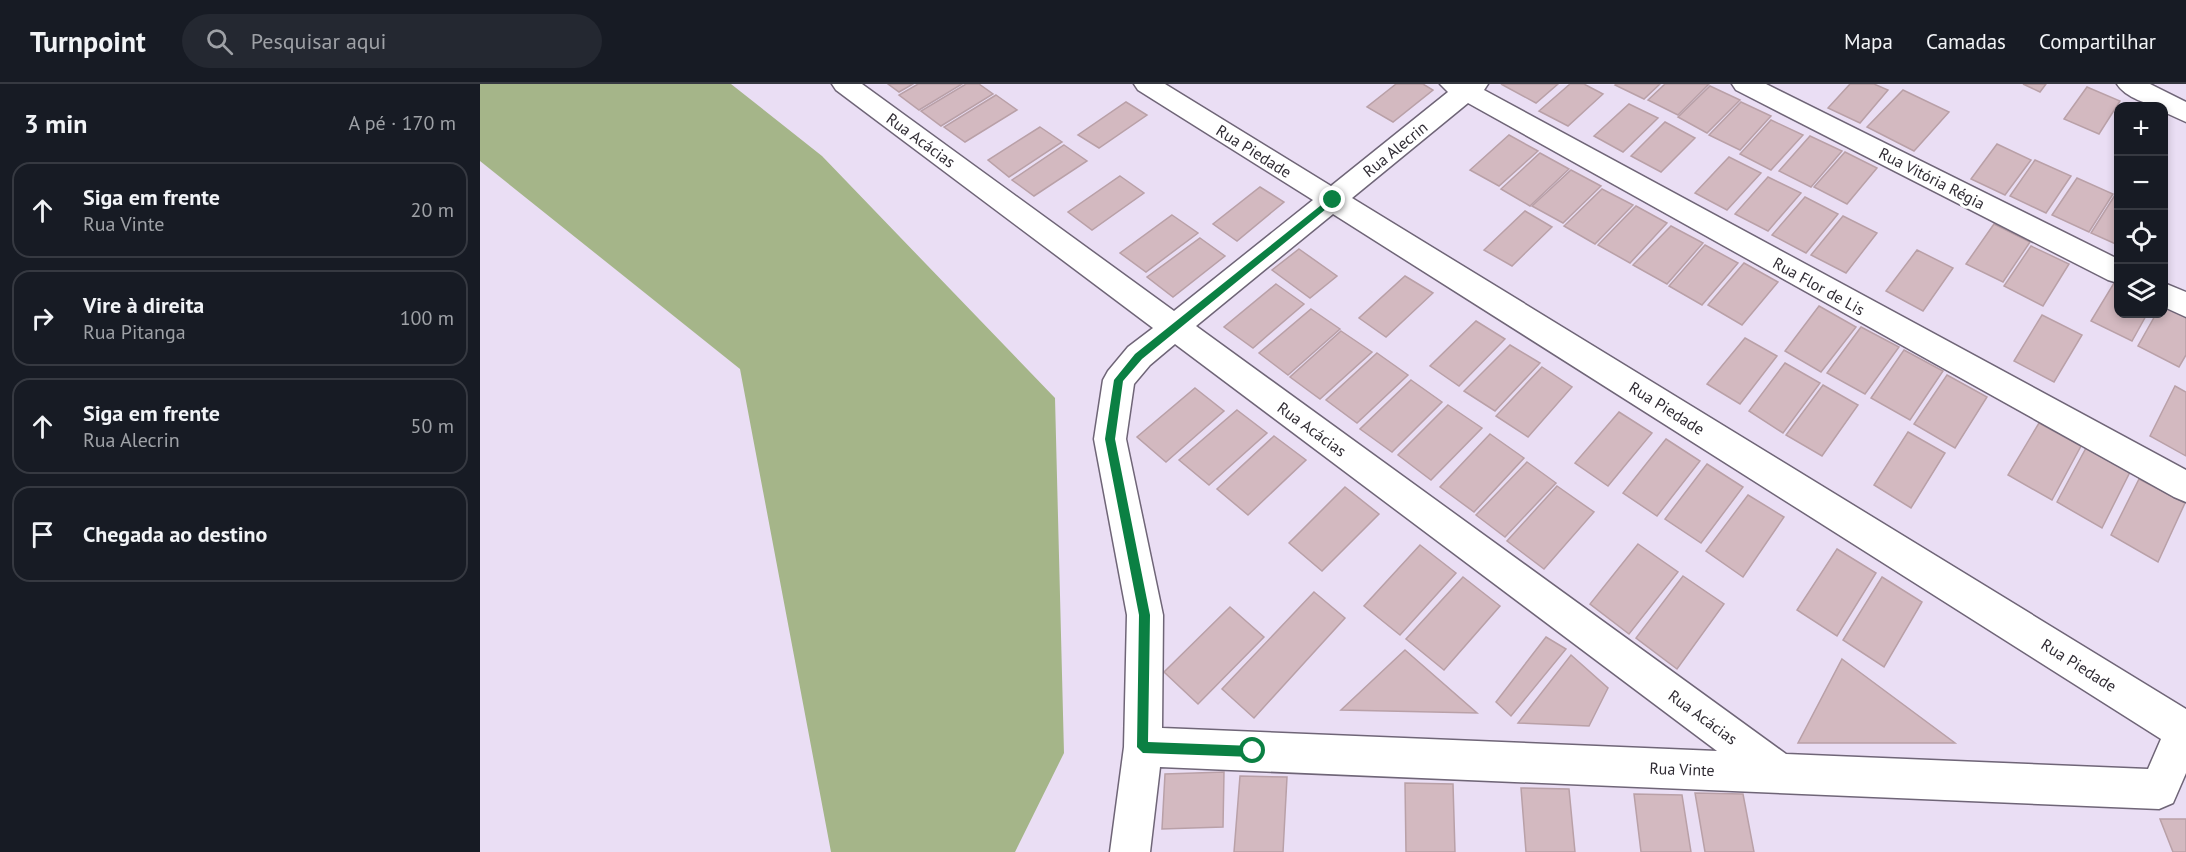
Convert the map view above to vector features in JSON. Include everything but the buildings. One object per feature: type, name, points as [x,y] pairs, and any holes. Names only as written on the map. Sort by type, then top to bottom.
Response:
[{"type":"street","name":"Rua Acácias","points":[[845,84],[1779,773]]},
{"type":"street","name":"Rua Piedade","points":[[1147,84],[2186,731]]},
{"type":"street","name":"Rua Vitória Régia","points":[[1744,84],[2114,270]]},
{"type":"street","points":[[2130,84],[2186,113]]},
{"type":"street","name":"Rua Alecrin","points":[[1130,852],[1143,747],[1145,615],[1110,439],[1119,380],[1139,356],[1333,200],[1465,87]]},
{"type":"street","name":"Rua Flor de Lis","points":[[1465,87],[2186,487]]},
{"type":"street","points":[[2168,296],[2186,305]]},
{"type":"street","name":"Rua Vinte","points":[[1143,747],[2158,789],[2186,731]]},
{"type":"green space","points":[[480,84],[731,84],[822,156],[1055,398],[1064,753],[1015,852],[831,852],[740,369],[480,161]]},
{"type":"route","points":[[1253,751],[1143,747],[1145,615],[1110,439],[1119,380],[1139,356],[1333,200]]}]
